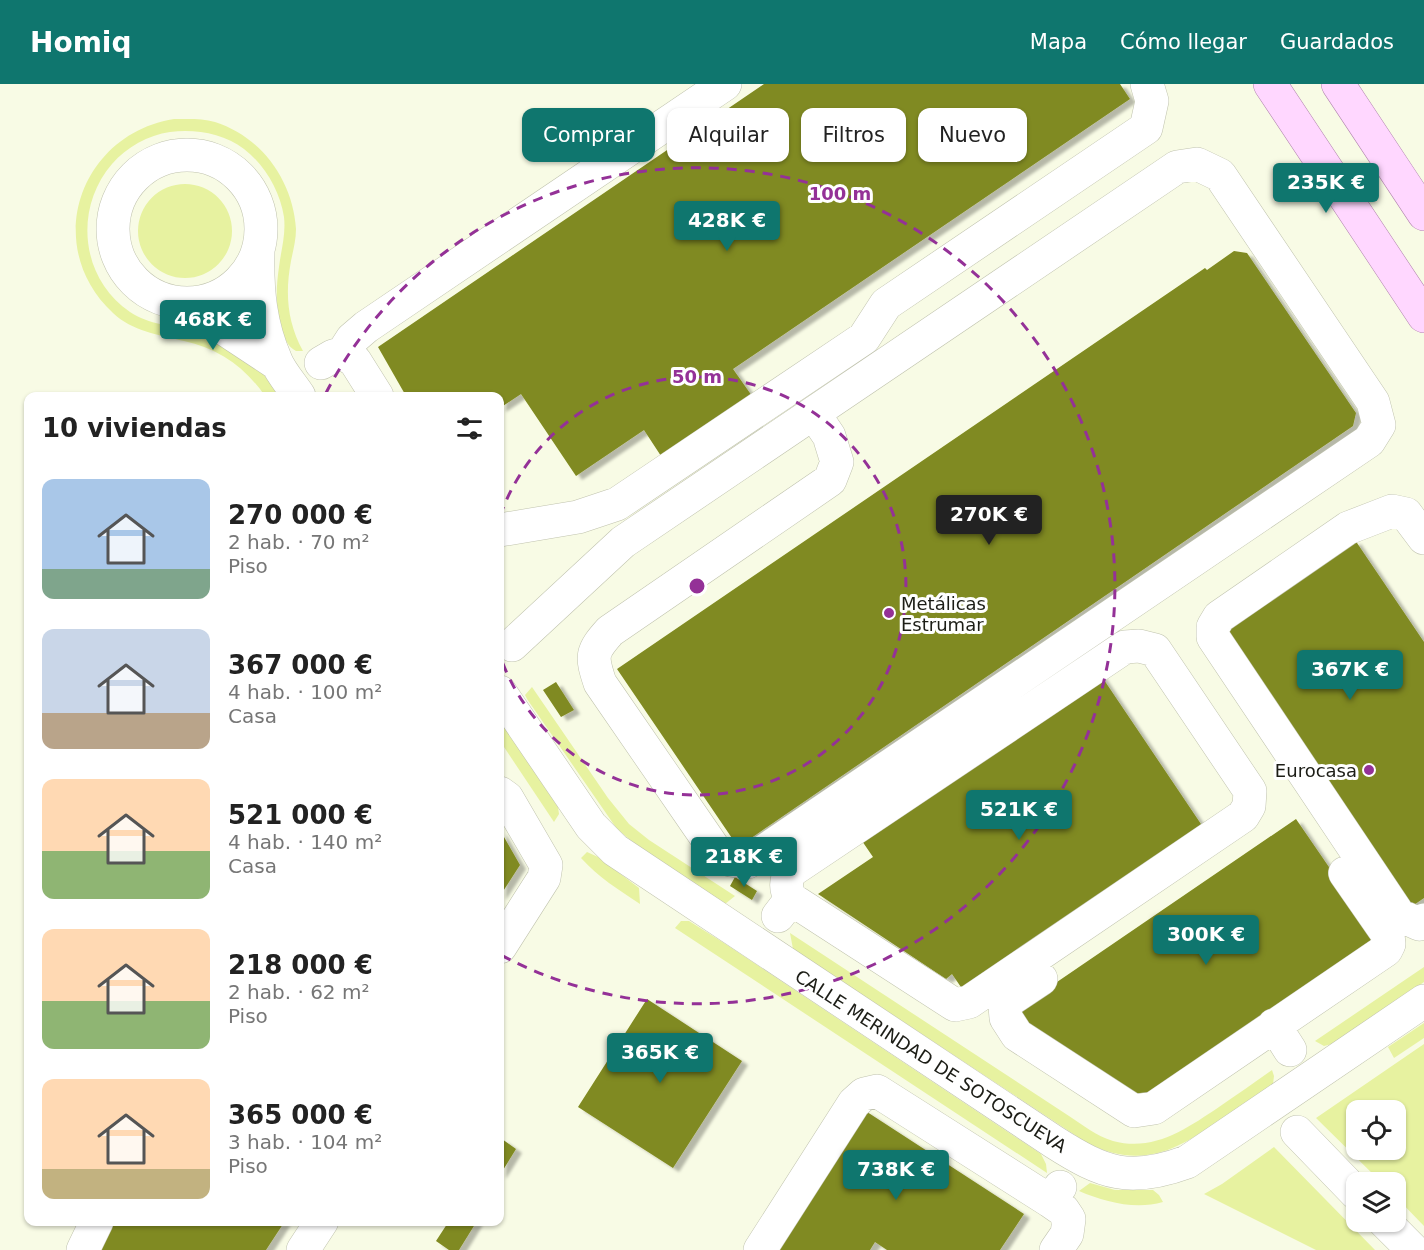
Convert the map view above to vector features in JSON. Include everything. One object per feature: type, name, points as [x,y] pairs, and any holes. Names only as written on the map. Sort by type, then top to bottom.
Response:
[{"type":"main road","points":[[1270,84],[1424,316]]},
{"type":"main road","points":[[1338,84],[1424,214]]},
{"type":"street","points":[[374,392],[355,361],[332,358],[352,339],[366,327],[725,84]]},
{"type":"street","points":[[504,529],[578,517],[617,504],[864,338],[886,304],[1146,128],[1152,101],[1147,84]]},
{"type":"street","points":[[276,363],[212,320],[146,292],[128,275],[116,252],[112,227],[117,202],[130,180],[150,164],[174,155],[199,155],[223,164],[243,180],[256,202],[261,227],[257,292],[264,328],[276,363],[296,392]]},
{"type":"street","points":[[512,645],[623,542],[1177,167],[1197,164],[1220,175],[1373,402],[1379,425],[1369,441],[748,862],[731,860],[715,850],[600,683],[594,663],[596,647],[610,631],[830,480],[837,462],[829,436],[814,414]]},
{"type":"street","points":[[170,302],[192,303],[214,299],[233,287],[248,272],[258,252]]},
{"type":"street","points":[[1424,538],[1406,514],[1392,511],[1348,528],[1219,616],[1213,627],[1213,637],[1399,915],[1419,924],[1424,920]]},
{"type":"street","points":[[1139,646],[1155,650],[1250,790],[1249,806],[1243,816],[969,1002],[955,1005],[784,908],[787,878],[791,871],[1125,647],[1139,646]]},
{"type":"street","name":"CALLE MERINDAD DE SOTOSCUEVA","points":[[504,698],[591,826],[615,850],[1054,1142],[1083,1160],[1103,1168],[1137,1174],[1161,1171],[1187,1162],[1424,1001]]},
{"type":"street","points":[[504,796],[552,851],[544,878],[504,941]]},
{"type":"street","points":[[1140,913],[1011,999],[1005,1006],[1005,1018],[1017,1035],[1134,1111],[1154,1108],[1282,1038],[1386,950],[1389,944],[1388,935],[1345,873]]},
{"type":"street","points":[[760,1250],[854,1103],[869,1091],[877,1091],[1055,1194],[1069,1219],[1067,1234],[1056,1250]]},
{"type":"street","points":[[1297,1132],[1346,1183]]},
{"type":"street","points":[[83,1250],[95,1226]]},
{"type":"street","points":[[303,1250],[319,1226]]},
{"type":"street","points":[[1395,1232],[1413,1250]]},
{"type":"green space","points":[[174,119],[215,122],[247,138],[272,163],[289,194],[294,211],[296,229],[288,296],[294,329],[303,351],[296,351],[288,345],[278,314],[277,283],[284,236],[284,217],[279,198],[265,171],[252,155],[227,139],[208,133],[170,132],[146,139],[131,147],[112,164],[100,182],[92,201],[88,221],[88,242],[92,262],[101,281],[113,298],[137,316],[201,333],[238,354],[260,370],[276,392],[262,392],[240,368],[208,348],[146,332],[120,319],[91,286],[79,257],[76,226],[81,196],[94,169],[115,146],[141,129]]},
{"type":"green space","points":[[185,184],[203,188],[218,198],[228,213],[232,231],[228,249],[218,264],[203,274],[185,278],[167,274],[152,264],[142,249],[138,231],[142,213],[152,198],[167,188]]},
{"type":"green space","points":[[532,687],[608,798],[629,824],[649,840],[735,896],[725,904],[639,847],[617,829],[527,699],[525,695]]},
{"type":"green space","points":[[504,727],[558,807],[559,814],[554,822],[504,747]]},
{"type":"green space","points":[[587,852],[598,857],[639,888],[640,904],[594,871],[581,858]]},
{"type":"green space","points":[[681,921],[689,921],[724,943],[1041,1154],[1047,1173],[675,928]]},
{"type":"green space","points":[[790,933],[1090,1130],[1113,1141],[1128,1144],[1156,1141],[1182,1130],[1207,1115],[1272,1070],[1273,1084],[1203,1132],[1171,1148],[1140,1156],[1106,1151],[1087,1143],[793,949]]},
{"type":"green space","points":[[1424,967],[1424,982],[1336,1043],[1324,1046],[1315,1041]]},
{"type":"green space","points":[[1424,1023],[1424,1038],[1394,1058],[1388,1047]]},
{"type":"green space","points":[[1424,1044],[1424,1226],[1406,1207],[1406,1172],[1371,1172],[1359,1160],[1406,1160],[1406,1100],[1346,1100],[1346,1148],[1316,1118]]},
{"type":"green space","points":[[1274,1147],[1346,1220],[1346,1232],[1357,1232],[1375,1250],[1316,1250],[1204,1194]]},
{"type":"green space","points":[[1090,1183],[1115,1190],[1153,1190],[1163,1202],[1142,1205],[1120,1204],[1079,1191]]},
{"type":"building","points":[[764,84],[1120,84],[1130,99],[733,369],[752,396],[661,456],[644,430],[576,476],[521,394],[504,405],[504,392],[404,392],[378,347],[650,162],[655,162],[655,158],[667,150],[667,162],[789,162],[789,108],[729,108]]},
{"type":"building","name":"Metálicas Estrumar","points":[[1234,251],[1247,253],[1356,413],[1353,426],[738,847],[617,669],[1205,268],[1207,270]]},
{"type":"building","name":"Eurocasa","points":[[1355,540],[1424,642],[1424,898],[1408,909],[1221,632]]},
{"type":"building","points":[[1100,674],[1205,830],[965,993],[952,974],[946,979],[818,894],[873,857],[860,838]]},
{"type":"building","points":[[556,682],[574,710],[561,717],[543,690]]},
{"type":"building","points":[[1296,819],[1379,940],[1142,1101],[1029,1024],[1016,1010]]},
{"type":"building","points":[[504,837],[520,865],[504,890]]},
{"type":"building","points":[[735,877],[757,891],[752,900],[730,886]]},
{"type":"building","points":[[647,999],[742,1061],[673,1168],[578,1107]]},
{"type":"building","points":[[864,1110],[1024,1214],[1000,1250],[887,1250],[875,1242],[870,1250],[773,1250]]},
{"type":"building","points":[[504,1140],[516,1149],[504,1168]]},
{"type":"building","points":[[107,1226],[282,1226],[266,1250],[95,1250]]},
{"type":"building","points":[[446,1226],[474,1226],[459,1250],[449,1250],[436,1241]]},
{"type":"place","name":"Metálicas Estrumar","points":[[889,613]]},
{"type":"place","name":"Eurocasa","points":[[1369,770]]}]
